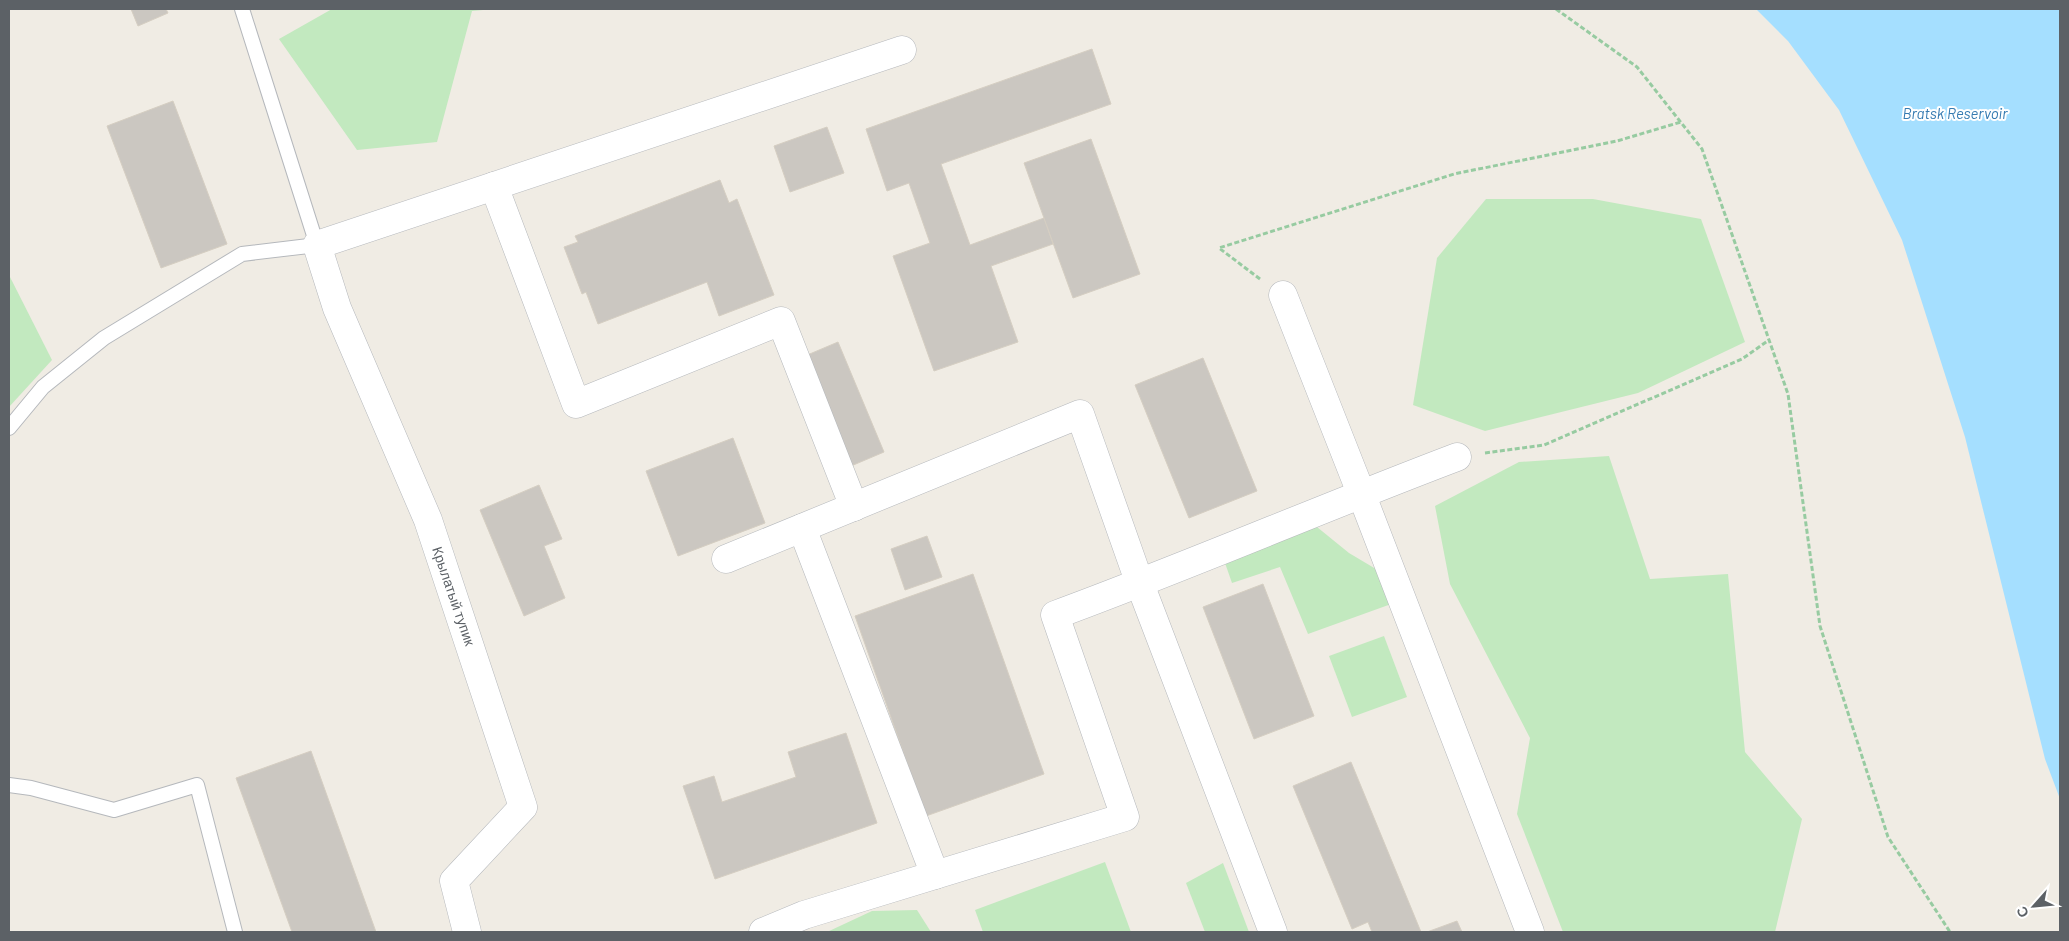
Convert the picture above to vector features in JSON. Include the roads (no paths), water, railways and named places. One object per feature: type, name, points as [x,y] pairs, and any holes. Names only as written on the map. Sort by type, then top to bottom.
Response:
[{"type":"street","points":[[317,245],[902,50]]},
{"type":"street","points":[[494,186],[576,404],[781,321],[854,507]]},
{"type":"street","name":"Крылатый тупик","points":[[317,245],[337,308],[428,520],[523,807],[454,881],[468,932]]},
{"type":"street","points":[[1283,296],[1362,493],[1530,932]]},
{"type":"street","points":[[726,559],[1080,414],[1140,584],[1273,932]]},
{"type":"street","points":[[763,932],[804,915],[1125,817],[1055,614],[1140,584],[1362,493],[1457,457]]},
{"type":"street","points":[[802,528],[936,875]]},
{"type":"lane","points":[[9,428],[43,388],[104,338],[242,254],[317,245],[242,9]]},
{"type":"lane","points":[[9,785],[31,788],[114,810],[197,785],[235,932]]},
{"type":"water","name":"Bratsk Reservoir","points":[[1756,9],[2060,9],[2060,799],[2045,759],[1965,437],[1902,240],[1839,110],[1788,41]]}]
